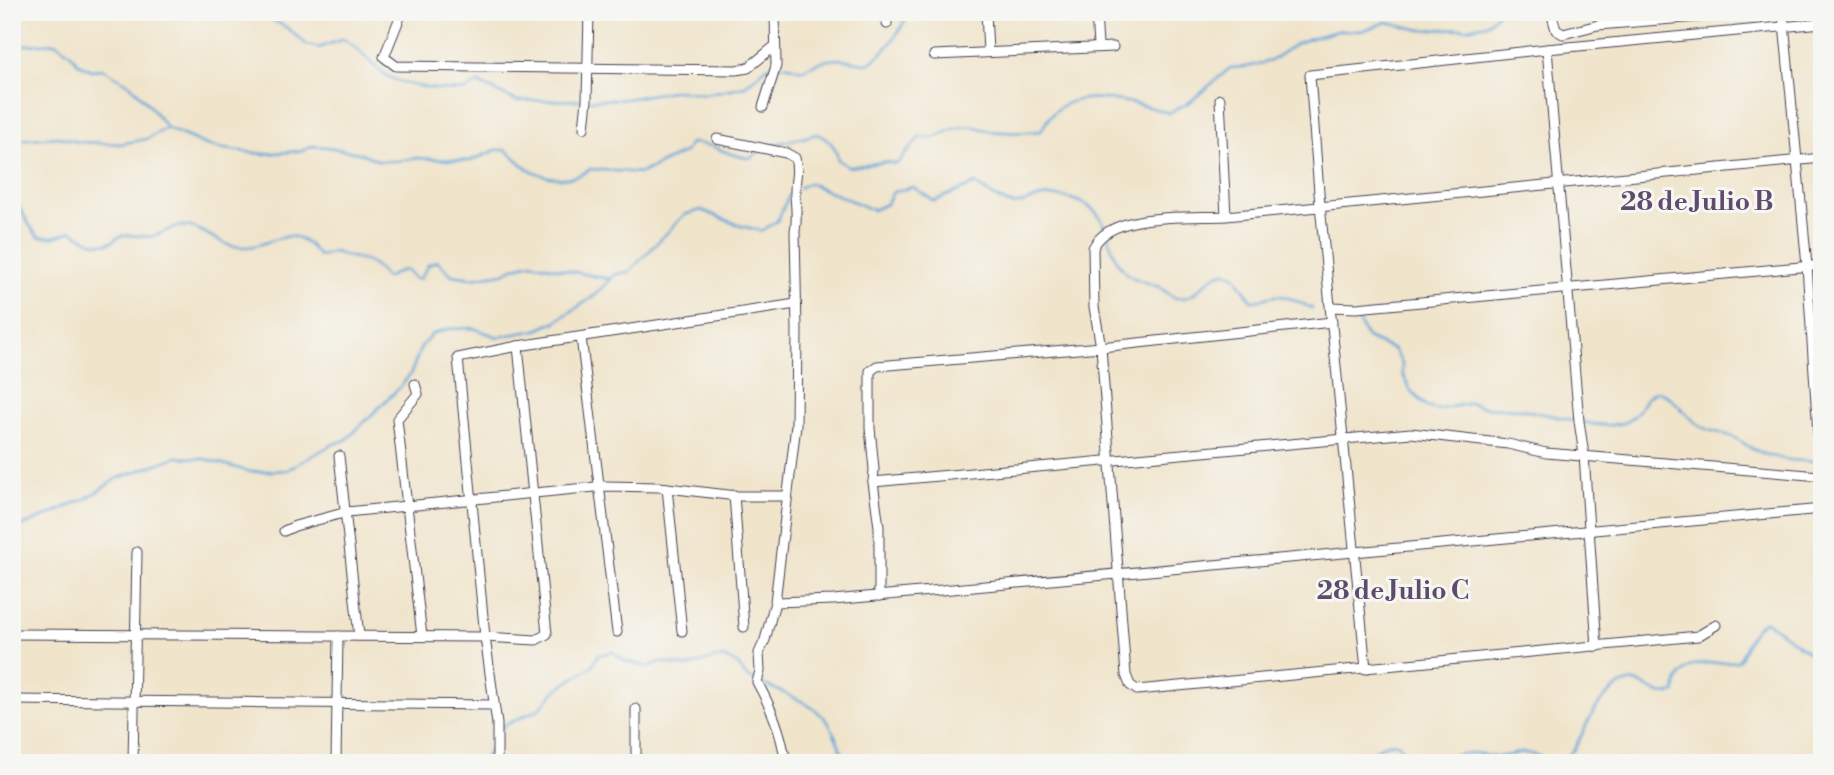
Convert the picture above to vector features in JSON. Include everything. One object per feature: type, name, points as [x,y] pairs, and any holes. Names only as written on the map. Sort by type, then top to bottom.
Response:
[{"type":"street","points":[[402,12],[384,57],[396,66],[736,70],[748,68],[775,46]]},
{"type":"street","points":[[583,128],[587,100],[589,12]]},
{"type":"street","points":[[763,107],[776,66],[775,12]]},
{"type":"street","points":[[886,12],[887,24]]},
{"type":"street","points":[[986,12],[988,52]]},
{"type":"street","points":[[1096,12],[1098,46]]},
{"type":"street","points":[[1551,12],[1556,30],[1563,34],[1598,25],[1760,12]]},
{"type":"street","points":[[1628,12],[1630,23]]},
{"type":"street","points":[[1783,12],[1807,266],[1822,494]]},
{"type":"street","points":[[1367,669],[1320,205],[1310,75],[1822,23]]},
{"type":"street","points":[[934,55],[1113,47]]},
{"type":"street","points":[[1547,49],[1584,455],[1597,647]]},
{"type":"street","points":[[1220,99],[1226,216]]},
{"type":"street","points":[[717,139],[786,153],[795,158],[799,170],[795,190],[798,216],[795,230],[796,425],[775,602],[759,653],[760,671],[757,682],[774,714],[786,763]]},
{"type":"street","points":[[1716,625],[1698,636],[1137,690],[1130,685],[1126,675],[1101,347],[1094,307],[1093,248],[1096,241],[1108,230],[1133,221],[1226,216],[1822,158]]},
{"type":"street","points":[[1331,307],[1356,308],[1568,290],[1822,265]]},
{"type":"street","points":[[497,763],[494,705],[458,358],[518,346],[796,304]]},
{"type":"street","points":[[879,596],[878,513],[873,482],[869,380],[870,371],[877,366],[1101,347],[1332,322]]},
{"type":"street","points":[[581,337],[617,632]]},
{"type":"street","points":[[12,634],[422,636],[536,640],[547,634],[518,346]]},
{"type":"street","points":[[415,384],[418,394],[397,419],[422,636]]},
{"type":"street","points":[[873,482],[1411,433],[1508,444],[1546,453],[1820,476]]},
{"type":"street","points":[[339,456],[359,636]]},
{"type":"street","points":[[284,531],[345,512],[599,486],[786,496]]},
{"type":"street","points":[[667,488],[682,631]]},
{"type":"street","points":[[734,495],[744,627]]},
{"type":"street","points":[[775,602],[879,596],[1822,509]]},
{"type":"street","points":[[133,763],[138,552]]},
{"type":"street","points":[[336,763],[338,636]]},
{"type":"street","points":[[12,700],[494,705]]},
{"type":"street","points":[[636,709],[636,763]]},
{"type":"waterway","points":[[257,12],[286,27],[307,45],[319,48],[343,39],[383,73],[405,83],[447,90],[468,89],[478,83],[517,101],[584,100]]},
{"type":"waterway","points":[[590,100],[626,99],[677,90],[705,94],[745,86],[767,67],[786,65],[802,70],[819,62],[835,59],[869,64],[892,41],[909,12]]},
{"type":"waterway","points":[[769,147],[817,134],[832,144],[838,160],[849,167],[885,162],[897,164],[920,137],[938,137],[956,128],[965,127],[1003,132],[1041,131],[1055,111],[1073,101],[1100,98],[1169,113],[1190,102],[1230,68],[1271,61],[1295,44],[1341,30],[1361,31],[1387,22],[1421,30],[1468,28],[1487,24],[1499,12]]},
{"type":"waterway","points":[[12,46],[56,43],[69,52],[79,64],[91,70],[103,69],[129,84],[167,128],[206,145],[224,149],[263,154],[302,151],[313,146],[328,147],[363,154],[379,161],[416,158],[470,161],[496,150],[506,150],[527,168],[559,178],[575,176],[590,169],[641,173],[685,152],[690,143],[707,145],[750,158],[760,151]]},
{"type":"waterway","points":[[12,140],[59,137],[79,142],[120,144],[146,139],[167,128]]},
{"type":"waterway","points":[[799,188],[809,183],[873,210],[886,204],[893,192],[913,187],[934,201],[975,184],[1011,204],[1048,196],[1070,199],[1092,209],[1099,217],[1105,226],[1115,257],[1129,275],[1159,287],[1174,297],[1190,296],[1220,273],[1227,272],[1235,276],[1252,301],[1279,296],[1312,308]]},
{"type":"waterway","points":[[12,198],[39,237],[54,237],[72,231],[91,241],[107,244],[121,236],[153,236],[183,226],[196,229],[232,246],[258,245],[288,236],[298,238],[319,256],[335,252],[362,260],[373,265],[386,278],[402,270],[409,272],[415,279],[420,279],[428,265],[437,261],[452,275],[472,278],[504,273],[532,263],[609,279],[616,274],[629,272],[684,215],[701,210],[741,226],[762,231],[778,220],[793,192]]},
{"type":"waterway","points":[[12,526],[23,526],[89,497],[116,479],[176,457],[205,459],[251,472],[287,470],[331,445],[346,440],[400,387],[411,373],[421,347],[432,334],[448,329],[473,328],[498,337],[537,330],[555,322],[593,297],[612,278]]},
{"type":"waterway","points":[[1358,321],[1367,338],[1394,350],[1411,391],[1427,407],[1437,410],[1471,403],[1483,407],[1520,409],[1577,421]]},
{"type":"waterway","points":[[1583,422],[1608,425],[1627,421],[1636,414],[1649,396],[1658,391],[1708,430],[1730,436],[1768,455],[1817,461]]},
{"type":"waterway","points":[[1364,763],[1378,748],[1398,743],[1406,756],[1415,762],[1473,753],[1494,757],[1526,753],[1552,760],[1562,759],[1574,749],[1599,704],[1618,687],[1633,682],[1662,694],[1675,692],[1678,680],[1690,667],[1738,661],[1752,633],[1766,621],[1822,663]]},
{"type":"waterway","points":[[501,730],[503,726],[539,709],[556,690],[592,666],[598,655],[613,652],[625,661],[648,667],[661,662],[688,667],[716,658],[728,659],[754,680]]},
{"type":"waterway","points":[[760,683],[797,699],[821,715],[831,727],[847,763]]},
{"type":"waterway","points":[[482,763],[493,745]]},
{"type":"waterway","points":[[384,763],[398,759],[412,763]]},
{"type":"district","name":"28 de Julio B","points":[[1697,202]]},
{"type":"district","name":"28 de Julio C","points":[[1393,591]]}]
